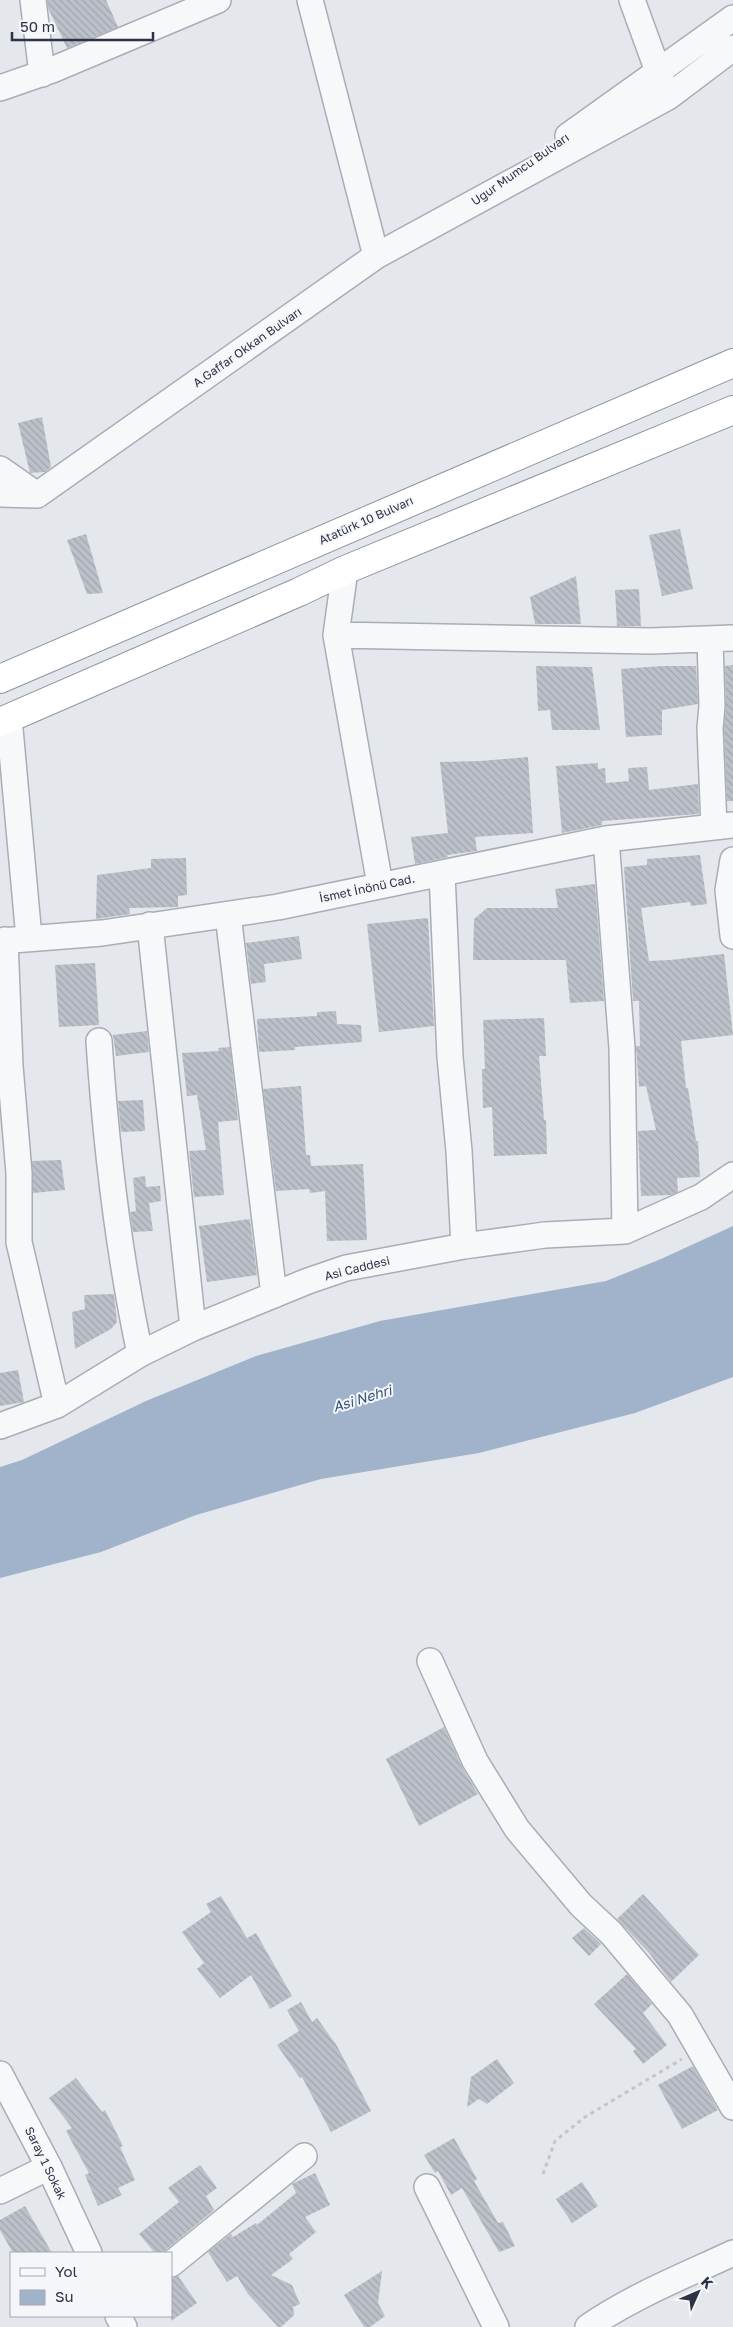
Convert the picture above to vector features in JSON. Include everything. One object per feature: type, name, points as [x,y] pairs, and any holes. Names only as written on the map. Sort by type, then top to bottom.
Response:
[{"type":"highway","name":"Atatürk 10 Bulvarı","points":[[0,679],[733,363]]},
{"type":"highway","points":[[5,720],[345,570],[733,410]]},
{"type":"street","points":[[32,0],[42,74]]},
{"type":"street","points":[[0,88],[42,74],[218,0]]},
{"type":"street","points":[[310,0],[376,256]]},
{"type":"street","points":[[632,0],[668,97]]},
{"type":"street","name":"Uğur Mumcu Bulvarı","points":[[464,208],[733,18]]},
{"type":"street","name":"Uğur Mumcu Bulvarı","points":[[464,208],[668,97],[733,48]]},
{"type":"street","name":"A.Gaffar Okkan Bulvarı","points":[[37,495],[376,256],[464,208]]},
{"type":"street","points":[[0,469],[37,495]]},
{"type":"street","points":[[0,494],[37,495]]},
{"type":"street","points":[[345,570],[336,635],[380,885]]},
{"type":"street","points":[[336,635],[651,641],[722,638],[710,728],[724,826]]},
{"type":"street","points":[[5,720],[29,938]]},
{"type":"street","name":"İsmet İnönü Cad.","points":[[2,941],[102,933],[278,908],[380,885],[606,839],[724,826]]},
{"type":"street","points":[[606,839],[622,1048],[625,1230]]},
{"type":"street","points":[[733,860],[728,890],[733,936]]},
{"type":"street","points":[[442,873],[450,1057],[459,1151],[464,1246]]},
{"type":"street","points":[[228,915],[274,1295]]},
{"type":"street","points":[[150,925],[193,1328]]},
{"type":"street","points":[[2,941],[19,1173],[19,1242],[57,1405]]},
{"type":"street","points":[[99,1042],[112,1194],[127,1295],[140,1354]]},
{"type":"street","name":"Asi Caddesi","points":[[0,1426],[57,1405],[140,1354],[193,1328],[346,1268],[464,1246],[545,1235],[625,1230],[701,1196],[733,1176]]},
{"type":"street","points":[[430,1661],[474,1761],[517,1830],[581,1904],[611,1933],[680,2015],[733,2107]]},
{"type":"street","name":"Saray 1 Sokak","points":[[0,2074],[48,2167],[89,2252]]},
{"type":"street","points":[[172,2263],[304,2156]]},
{"type":"street","points":[[0,2191],[48,2167]]},
{"type":"street","points":[[427,2187],[496,2327]]},
{"type":"street","points":[[603,2322],[733,2253]]},
{"type":"path","points":[[543,2174],[555,2141],[585,2117],[700,2049]]},
{"type":"water","name":"Asi Nehri","points":[[733,1226],[733,1377],[635,1413],[479,1453],[321,1479],[196,1515],[101,1552],[0,1578],[0,1467],[22,1460],[146,1401],[256,1356],[380,1321],[606,1281],[661,1259]]},
{"type":"building","points":[[47,0],[106,0],[118,27],[67,48],[48,8]]},
{"type":"building","points":[[42,417],[51,467],[45,472],[30,473],[18,423]]},
{"type":"building","points":[[680,529],[693,589],[662,596],[649,535]]},
{"type":"building","points":[[86,534],[103,593],[87,594],[67,540]]},
{"type":"building","points":[[576,576],[581,624],[535,624],[530,597]]},
{"type":"building","points":[[639,589],[641,626],[617,626],[615,590]]},
{"type":"building","points":[[733,665],[733,801],[727,801],[724,728],[726,706],[725,666]]},
{"type":"building","points":[[536,666],[592,667],[600,730],[552,730],[550,710],[538,711]]},
{"type":"building","points":[[696,666],[698,704],[662,710],[662,735],[626,737],[621,669]]},
{"type":"building","points":[[528,757],[533,833],[475,837],[477,851],[447,855],[448,857],[415,864],[411,837],[448,833],[440,762]]},
{"type":"building","points":[[598,763],[598,769],[605,768],[606,783],[629,781],[628,768],[647,767],[649,790],[698,784],[699,814],[602,821],[602,825],[562,833],[556,766]]},
{"type":"building","points":[[700,855],[707,904],[691,906],[690,902],[641,908],[649,961],[724,954],[733,1035],[681,1041],[686,1088],[688,1088],[696,1141],[698,1141],[700,1177],[677,1178],[678,1192],[671,1195],[641,1196],[638,1131],[656,1130],[646,1086],[639,1087],[636,1046],[640,1046],[639,1001],[633,1001],[624,867],[647,865],[647,859]]},
{"type":"building","points":[[186,858],[187,895],[178,896],[178,907],[129,908],[130,914],[96,919],[97,875],[151,868],[151,859]]},
{"type":"building","points":[[595,884],[604,1001],[570,1003],[566,960],[473,960],[474,919],[487,908],[558,908],[555,889]]},
{"type":"building","points":[[428,918],[434,1026],[379,1032],[367,924]]},
{"type":"building","points":[[299,936],[302,959],[264,964],[266,982],[251,984],[246,943]]},
{"type":"building","points":[[95,963],[99,1025],[59,1027],[55,965]]},
{"type":"building","points":[[336,1011],[337,1024],[361,1025],[362,1042],[259,1052],[257,1019],[317,1016],[317,1012]]},
{"type":"building","points":[[544,1018],[546,1056],[539,1056],[544,1120],[546,1120],[547,1154],[494,1156],[492,1107],[483,1108],[482,1069],[485,1069],[483,1020]]},
{"type":"building","points":[[147,1031],[149,1052],[116,1056],[113,1035]]},
{"type":"building","points":[[230,1047],[238,1120],[218,1122],[224,1195],[194,1197],[189,1151],[206,1150],[197,1095],[187,1096],[182,1053],[219,1051],[218,1048]]},
{"type":"building","points":[[301,1086],[306,1155],[310,1155],[311,1166],[363,1164],[367,1240],[327,1241],[325,1191],[310,1193],[309,1189],[276,1191],[263,1089]]},
{"type":"building","points":[[143,1100],[145,1131],[121,1132],[118,1101]]},
{"type":"building","points":[[61,1160],[65,1190],[33,1193],[32,1161]]},
{"type":"building","points":[[145,1176],[146,1187],[160,1186],[161,1201],[149,1203],[153,1231],[133,1232],[130,1212],[136,1211],[133,1178]]},
{"type":"building","points":[[250,1219],[257,1275],[207,1282],[199,1226]]},
{"type":"building","points":[[114,1294],[117,1322],[111,1329],[75,1349],[72,1312],[85,1309],[84,1295]]},
{"type":"building","points":[[18,1370],[24,1402],[0,1406],[0,1373]]},
{"type":"building","points":[[444,1727],[462,1767],[478,1794],[419,1826],[386,1759]]},
{"type":"building","points":[[643,1894],[699,1955],[671,1982],[649,1953],[617,1919]]},
{"type":"building","points":[[221,1896],[247,1938],[256,1933],[292,1996],[270,2009],[251,1975],[220,1998],[197,1969],[204,1963],[182,1932],[211,1912],[206,1904]]},
{"type":"building","points":[[584,1928],[601,1944],[589,1956],[572,1938]]},
{"type":"building","points":[[627,1974],[652,2004],[643,2013],[667,2045],[643,2064],[633,2051],[636,2049],[594,2004]]},
{"type":"building","points":[[301,2002],[312,2022],[317,2018],[337,2046],[371,2111],[331,2132],[302,2077],[300,2078],[277,2045],[299,2031],[287,2010]]},
{"type":"building","points":[[497,2059],[514,2083],[487,2104],[479,2099],[467,2107],[471,2077]]},
{"type":"building","points":[[693,2066],[718,2110],[682,2129],[658,2085]]},
{"type":"building","points":[[76,2078],[102,2112],[105,2110],[123,2146],[120,2147],[135,2180],[118,2188],[122,2195],[98,2206],[85,2175],[89,2173],[66,2131],[72,2128],[49,2098]]},
{"type":"building","points":[[454,2138],[477,2179],[474,2181],[498,2223],[503,2222],[515,2246],[499,2252],[462,2188],[451,2195],[438,2171],[435,2173],[424,2155]]},
{"type":"building","points":[[200,2165],[217,2188],[206,2196],[214,2210],[163,2252],[154,2252],[139,2234],[179,2202],[168,2188]]},
{"type":"building","points":[[315,2173],[330,2205],[305,2217],[316,2232],[289,2254],[293,2259],[271,2275],[292,2285],[300,2304],[293,2307],[294,2315],[281,2327],[278,2327],[248,2294],[237,2276],[227,2282],[208,2252],[231,2234],[233,2237],[256,2223],[257,2225],[296,2193],[292,2184]]},
{"type":"building","points":[[582,2182],[598,2206],[572,2223],[556,2199]]},
{"type":"building","points":[[25,2206],[51,2252],[12,2252],[0,2230],[0,2220]]},
{"type":"building","points":[[382,2271],[378,2303],[385,2316],[370,2327],[364,2327],[344,2295]]},
{"type":"building","points":[[178,2276],[197,2303],[171,2321],[172,2317],[172,2278]]}]
